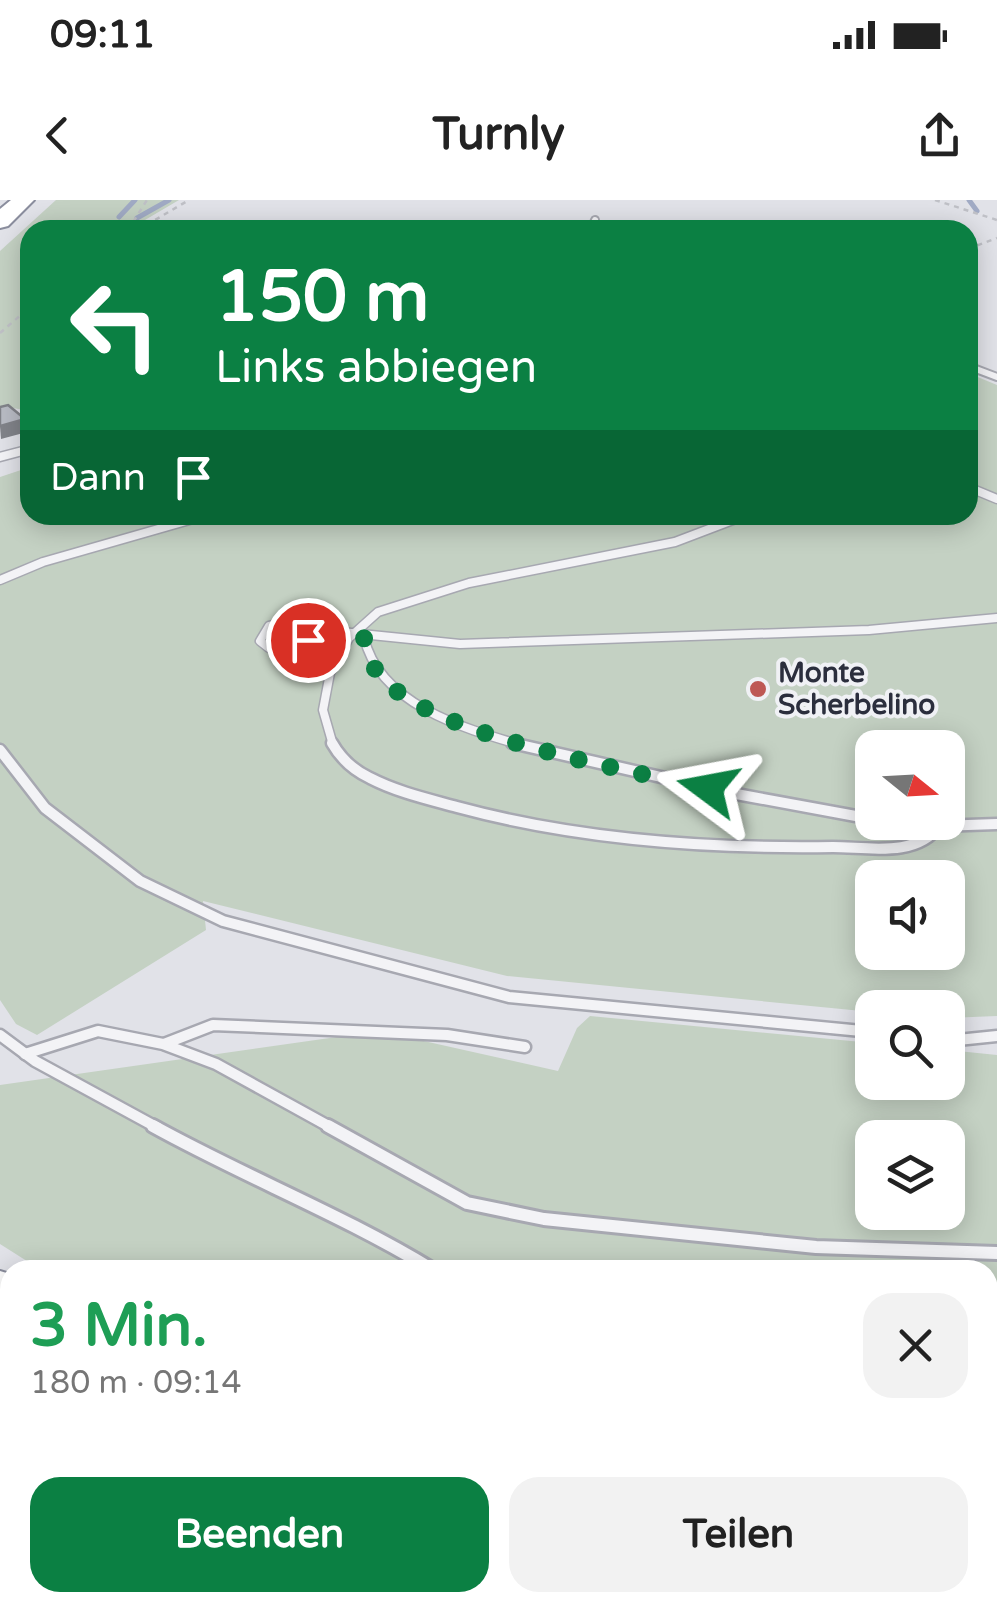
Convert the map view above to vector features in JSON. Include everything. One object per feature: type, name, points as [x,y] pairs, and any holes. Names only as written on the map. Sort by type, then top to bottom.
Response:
[{"type":"highway","points":[[0,221],[23,200]]},
{"type":"lane","points":[[0,580],[43,562],[172,525]]},
{"type":"lane","points":[[711,525],[686,538],[484,576],[379,611],[358,636],[341,646],[323,698],[324,722],[340,757],[366,776],[410,793],[468,811],[558,830],[657,842],[796,848],[896,846],[925,840]]},
{"type":"lane","points":[[312,629],[298,648],[269,648],[260,641],[269,626],[279,624],[312,629],[358,636],[460,644],[868,630],[997,618]]},
{"type":"lane","points":[[358,636],[378,673],[394,688],[434,712],[528,748],[855,816]]},
{"type":"lane","points":[[0,750],[45,808],[124,869],[140,881],[223,922],[509,997],[855,1030]]},
{"type":"lane","points":[[965,825],[997,824]]},
{"type":"lane","points":[[164,1044],[213,1026],[267,1026],[447,1035],[525,1047]]},
{"type":"lane","points":[[25,1054],[98,1031],[164,1044],[216,1064],[467,1203],[544,1220],[796,1245],[997,1252]]},
{"type":"lane","points":[[0,1034],[25,1054],[228,1168],[377,1236],[417,1260]]},
{"type":"lane","points":[[965,1039],[997,1036]]},
{"type":"path","points":[[155,220],[189,200]]},
{"type":"path","points":[[935,200],[997,220]]},
{"type":"path","points":[[0,333],[20,316]]},
{"type":"green space","points":[[56,200],[179,200],[145,220],[34,220]]},
{"type":"green space","points":[[20,233],[20,409],[7,407],[0,411],[0,251]]},
{"type":"green space","points":[[978,377],[997,385],[997,1016],[965,1017],[965,990],[855,990],[855,1010],[507,976],[203,901],[206,930],[37,1035],[16,1024],[0,1000],[0,477],[20,470],[20,525],[978,525]]},
{"type":"green space","points":[[590,1016],[855,1041],[855,1100],[965,1100],[965,1052],[997,1055],[997,1260],[25,1260],[0,1244],[0,1085],[379,1031],[558,1071],[577,1028]]},
{"type":"building","points":[[8,405],[20,415],[20,420],[0,426],[0,407]]},
{"type":"waterway","points":[[119,217],[135,200]]},
{"type":"waterway","points":[[137,218],[169,200]]},
{"type":"waterway","points":[[969,200],[977,211]]},
{"type":"place","name":"Monte Scherbelino","points":[[758,689]]},
{"type":"route","points":[[308,640],[312,629],[364,638],[378,673],[394,688],[434,712],[528,748],[708,788]]}]
